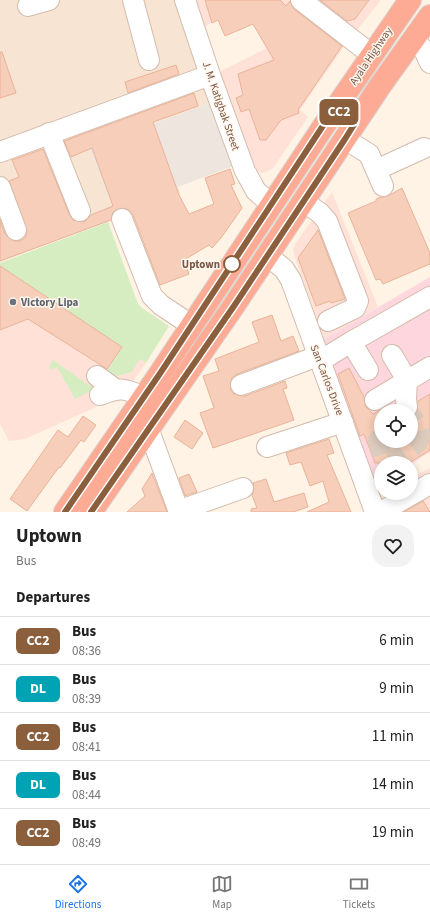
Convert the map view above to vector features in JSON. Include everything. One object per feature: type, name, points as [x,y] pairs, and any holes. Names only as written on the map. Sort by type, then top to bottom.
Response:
[{"type":"highway","name":"Ayala Highway","points":[[65,512],[144,397],[334,109],[410,0]]},
{"type":"highway","points":[[91,512],[268,256],[350,131],[430,16]]},
{"type":"highway","points":[[334,109],[350,131]]},
{"type":"street","points":[[28,6],[49,0]]},
{"type":"street","points":[[133,0],[149,60]]},
{"type":"street","name":"J. M. Katigbak Street","points":[[185,0],[210,75],[245,171],[259,195],[271,204]]},
{"type":"street","points":[[301,0],[372,55]]},
{"type":"street","points":[[413,39],[424,50],[430,63]]},
{"type":"street","points":[[0,152],[210,75]]},
{"type":"street","points":[[350,131],[369,154],[380,178],[424,148]]},
{"type":"street","points":[[49,133],[80,211]]},
{"type":"street","points":[[0,187],[16,230]]},
{"type":"street","points":[[304,202],[320,213],[327,221],[358,300],[355,308],[328,321]]},
{"type":"street","points":[[122,219],[152,296],[161,305],[191,325]]},
{"type":"street","name":"San Carlos Drive","points":[[268,256],[279,264],[289,276],[375,512]]},
{"type":"street","points":[[241,385],[319,358],[351,342],[430,297]]},
{"type":"street","points":[[351,342],[368,370]]},
{"type":"street","points":[[392,355],[407,380],[407,404]]},
{"type":"street","points":[[375,400],[430,367]]},
{"type":"street","points":[[97,376],[108,392],[131,391],[144,397]]},
{"type":"street","points":[[267,447],[343,422]]},
{"type":"street","points":[[148,428],[179,512],[243,488]]},
{"type":"street","points":[[381,512],[430,484]]},
{"type":"shaded area","points":[[0,0],[174,0],[209,103],[156,123],[147,100],[80,124],[117,218],[0,262]]},
{"type":"shaded area","points":[[195,0],[381,0],[345,45],[300,110],[308,117],[273,168],[266,172],[262,173],[255,170],[219,72],[267,48],[242,7],[204,27]]},
{"type":"shaded area","points":[[147,99],[156,123],[209,103],[233,166],[178,187],[180,193],[117,218],[80,124]]},
{"type":"shaded area","points":[[332,192],[378,307],[324,339],[293,249]]},
{"type":"shaded area","points":[[0,266],[146,363],[119,401],[106,399],[96,407],[25,439],[9,441],[0,424]]},
{"type":"shaded area","points":[[430,277],[430,452],[418,460],[418,456],[374,456],[374,485],[324,339]]},
{"type":"shaded area","points":[[430,468],[430,512],[390,512],[387,500],[418,500],[418,474]]},
{"type":"green space","points":[[108,222],[138,304],[169,326],[146,363],[140,359],[132,372],[117,376],[107,371],[122,347],[0,266],[0,263]]},
{"type":"green space","points":[[53,360],[90,386],[95,378],[95,389],[75,399],[57,367],[51,370],[49,367]]},
{"type":"building","points":[[205,0],[280,0],[286,6],[290,1],[294,9],[342,46],[298,110],[299,113],[281,120],[266,140],[260,140],[249,109],[241,112],[236,98],[243,95],[238,74],[274,60],[253,24],[225,36],[218,20],[212,23]]},
{"type":"building","points":[[320,0],[369,0],[355,19],[347,21]]},
{"type":"building","points":[[0,52],[2,52],[16,93],[0,98]]},
{"type":"building","points":[[176,65],[179,74],[128,93],[125,82]]},
{"type":"building","points":[[194,93],[198,106],[153,122],[179,195],[189,214],[214,204],[205,178],[230,169],[235,184],[231,185],[242,208],[212,248],[209,245],[184,260],[189,274],[160,285],[133,215],[129,210],[123,208],[113,212],[111,220],[0,261],[0,220],[5,234],[14,241],[20,241],[25,238],[27,232],[9,181],[19,177],[12,160],[43,149],[70,216],[73,220],[84,222],[91,215],[113,206],[92,148],[71,157],[64,141]]},
{"type":"building","points":[[402,188],[430,253],[430,264],[383,284],[380,279],[376,280],[348,213],[376,201],[376,199],[388,196]]},
{"type":"building","points":[[318,230],[345,299],[331,303],[330,301],[316,306],[298,258]]},
{"type":"building","points":[[0,266],[122,347],[107,369],[28,319],[0,330]]},
{"type":"building","points":[[272,315],[281,341],[293,336],[299,351],[237,374],[232,378],[230,389],[234,394],[245,396],[285,381],[287,388],[283,389],[294,420],[213,448],[200,413],[214,408],[203,376],[219,371],[215,359],[259,342],[252,322]]},
{"type":"building","points":[[349,368],[364,397],[365,406],[374,414],[374,448],[418,448],[418,401],[430,394],[430,450],[418,457],[418,456],[374,456],[374,460],[364,434],[360,436],[338,374]]},
{"type":"building","points":[[83,416],[96,425],[84,442],[81,440],[60,468],[59,467],[27,511],[10,499],[58,430],[68,437]]},
{"type":"building","points":[[185,420],[203,433],[192,449],[174,437]]},
{"type":"building","points":[[329,439],[334,453],[327,455],[351,512],[307,512],[329,502],[323,481],[310,486],[301,462],[290,465],[286,453]]},
{"type":"building","points":[[152,473],[167,512],[127,512],[145,496],[142,489]]},
{"type":"building","points":[[189,474],[197,492],[185,496],[179,478]]},
{"type":"building","points":[[266,479],[274,502],[304,493],[308,507],[293,512],[251,512],[251,509],[257,508],[252,495],[254,490],[253,483]]},
{"type":"building","points":[[423,501],[430,512],[404,512]]},
{"type":"tunnel","points":[[418,428],[420,437],[418,442]]},
{"type":"tunnel","points":[[380,448],[383,461],[386,462],[392,461],[411,448]]},
{"type":"bus line","name":"CC2","points":[[65,512],[161,372],[334,109],[355,123],[234,306],[178,384],[91,512]]},
{"type":"place","name":"Uptown","points":[[232,264]]},
{"type":"place","name":"Victory Lipa","points":[[13,302]]}]
